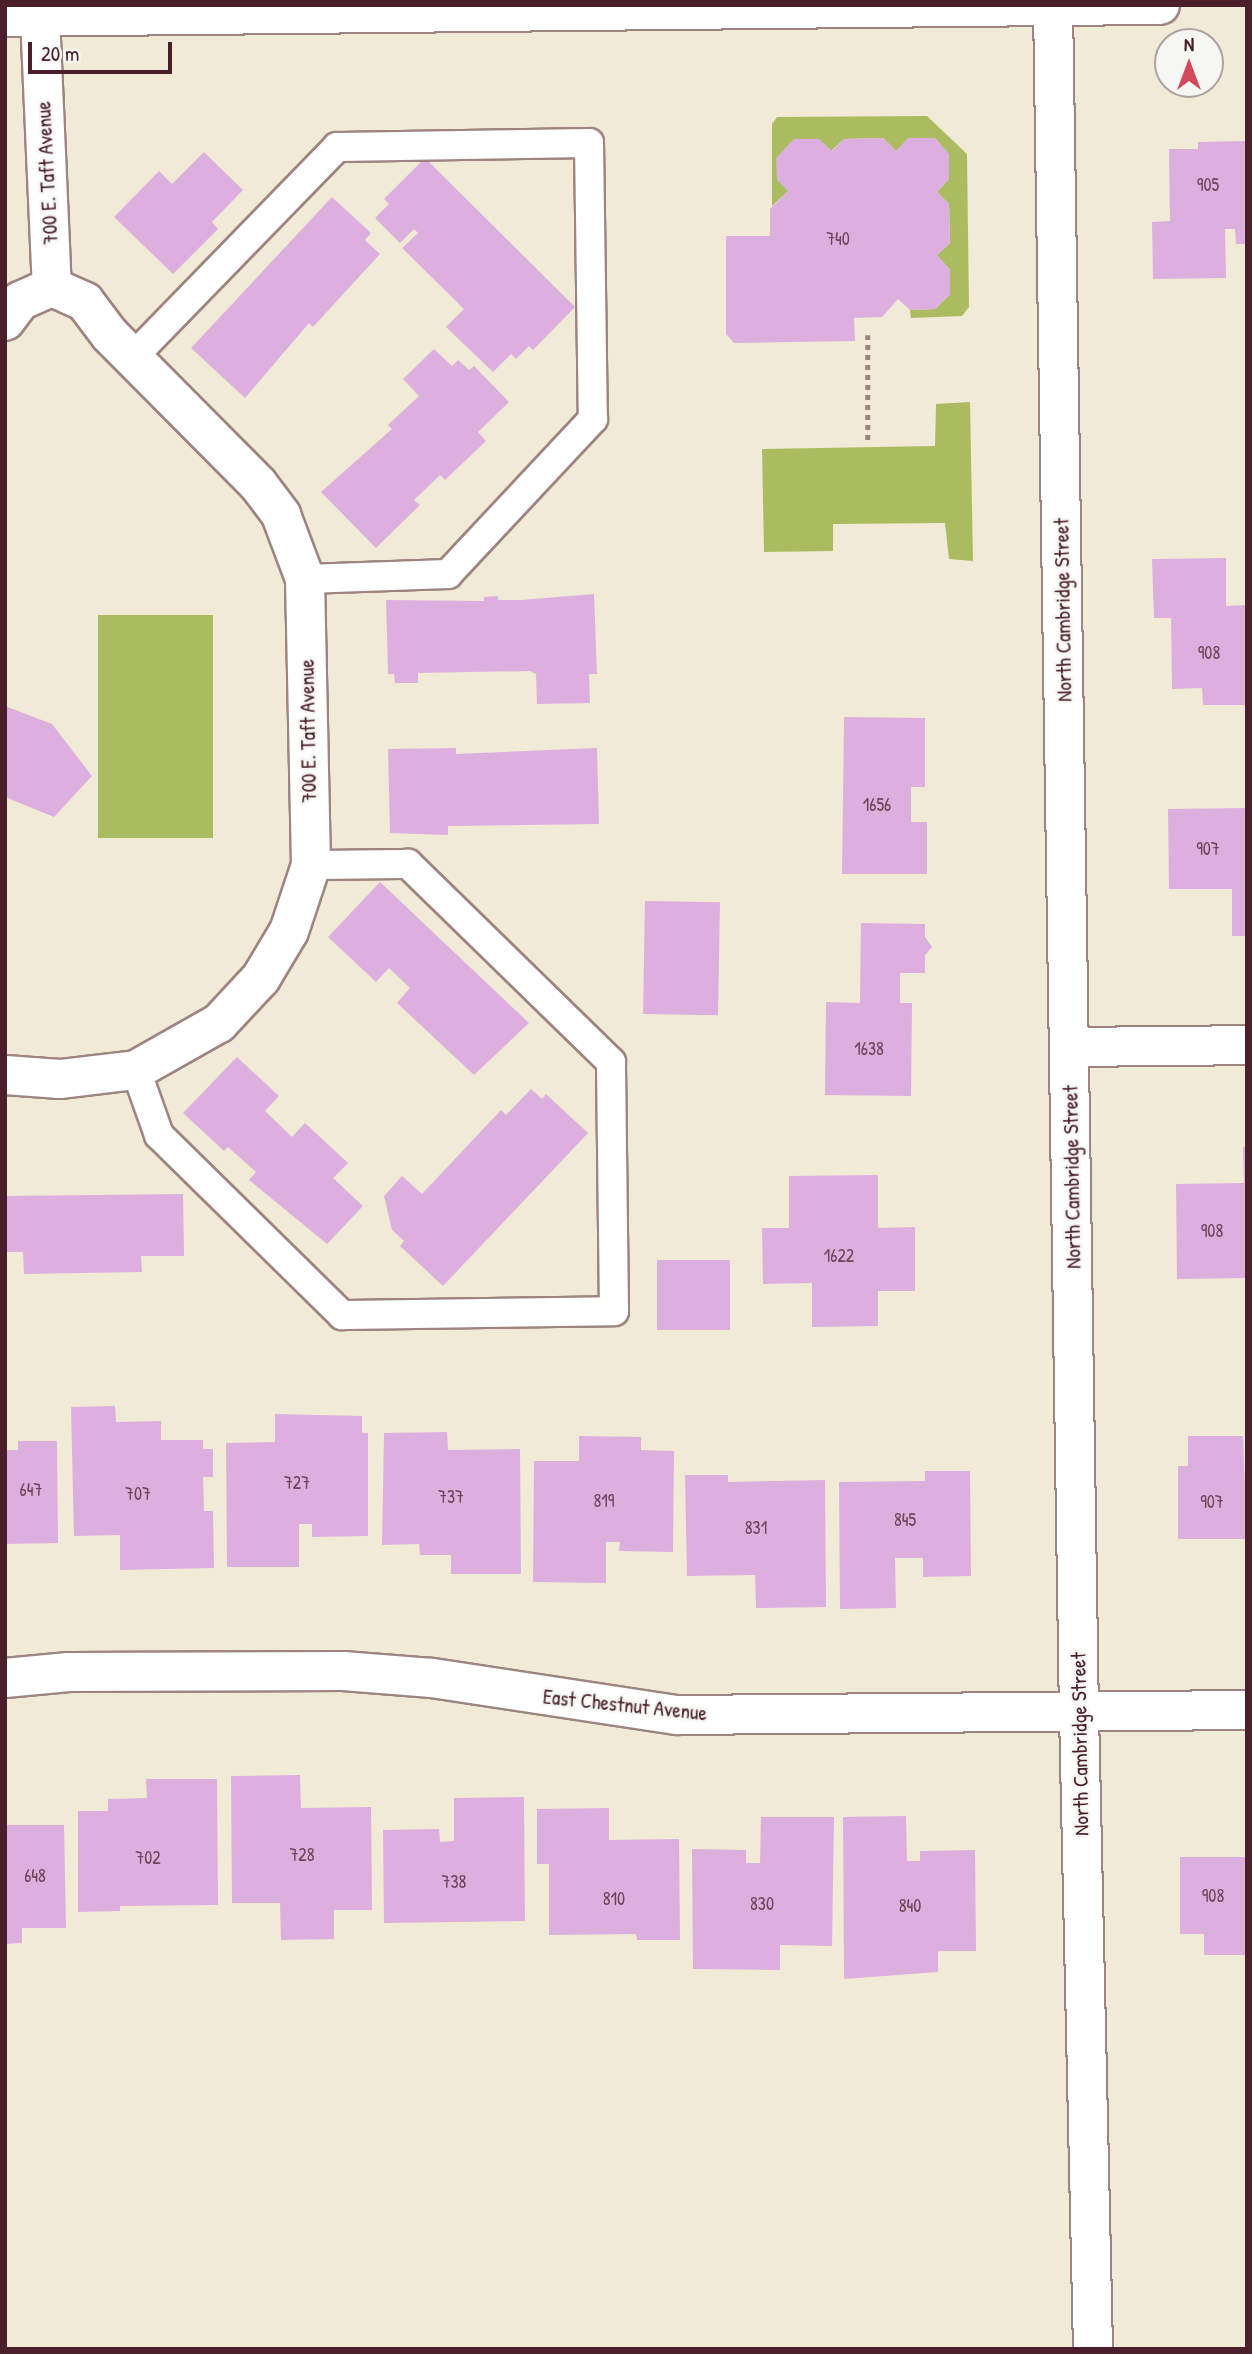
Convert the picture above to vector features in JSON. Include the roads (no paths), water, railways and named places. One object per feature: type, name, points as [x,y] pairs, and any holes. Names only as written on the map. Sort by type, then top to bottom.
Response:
[{"type":"street","points":[[22,17],[1160,5]]},
{"type":"street","name":"North Cambridge Street","points":[[1053,6],[1079,1713],[1093,2349]]},
{"type":"street","name":"700 E. Taft Avenue","points":[[5,1075],[60,1079],[136,1070],[219,1023],[261,978],[289,931],[310,865],[304,579],[281,515],[258,484],[132,358],[85,302],[52,287],[22,17]]},
{"type":"street","points":[[5,321],[20,301],[52,287]]},
{"type":"street","points":[[1070,1047],[1247,1045]]},
{"type":"street","name":"East Chestnut Avenue","points":[[5,1678],[69,1672],[343,1671],[432,1678],[677,1716],[1247,1710]]},
{"type":"lane","points":[[132,358],[337,147],[589,143],[593,419],[448,574],[304,579]]},
{"type":"lane","points":[[136,1070],[159,1135],[342,1315],[614,1311],[611,1062],[408,864],[310,865]]}]
